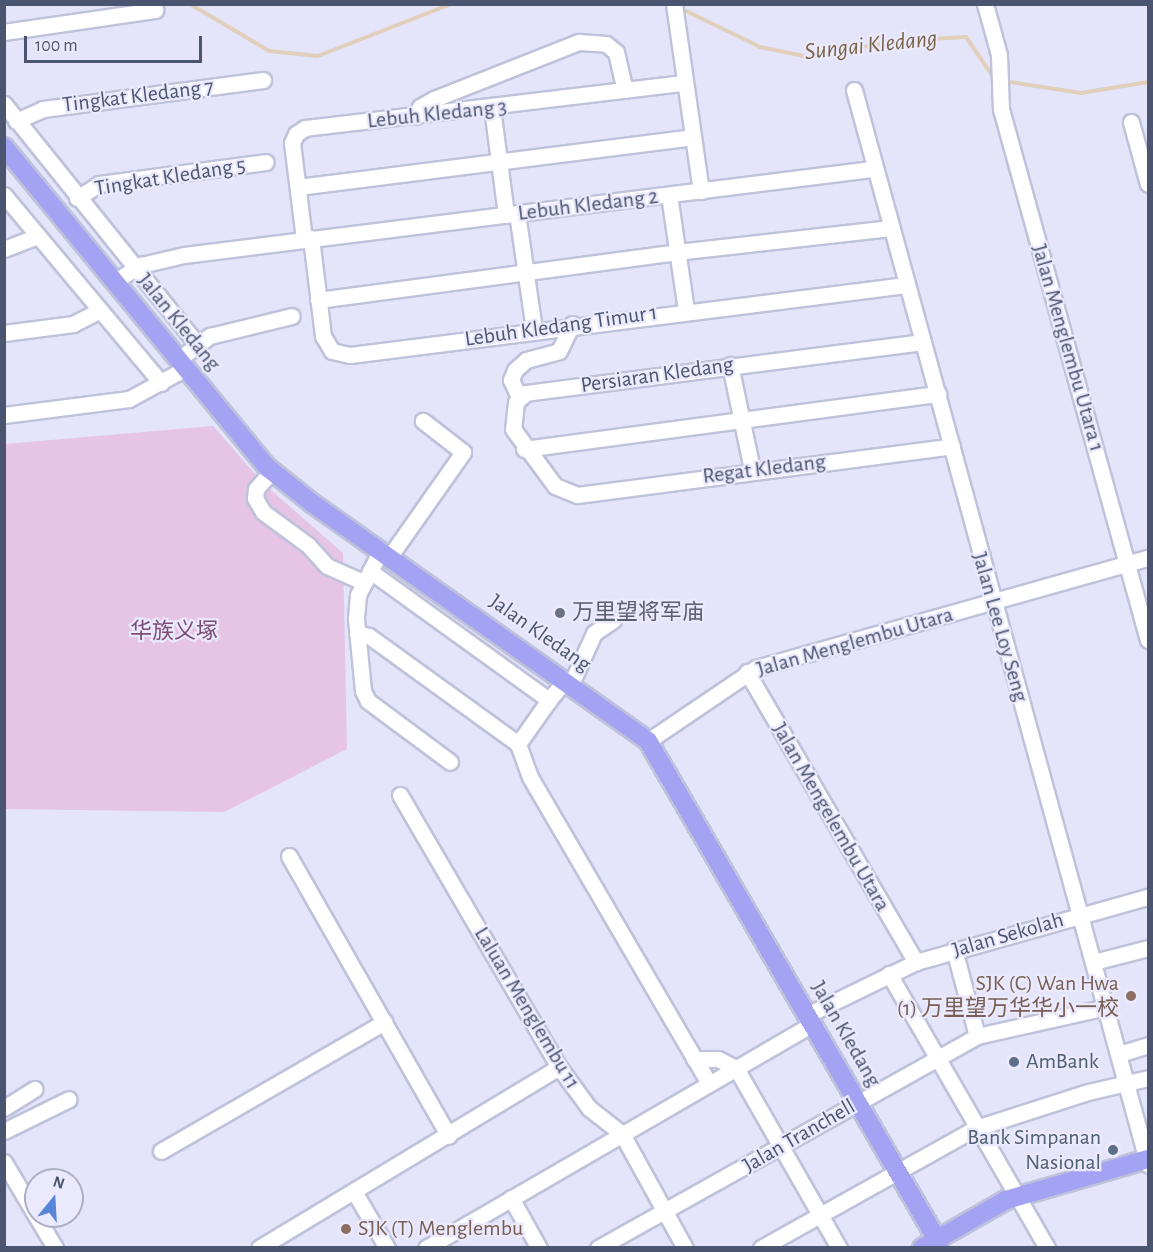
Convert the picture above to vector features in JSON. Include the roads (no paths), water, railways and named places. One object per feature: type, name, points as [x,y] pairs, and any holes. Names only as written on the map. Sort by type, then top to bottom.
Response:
[{"type":"main road","name":"Jalan Kledang","points":[[4,147],[272,471],[648,741],[857,1103],[899,1170],[934,1245]]},
{"type":"main road","points":[[934,1245],[1019,1200],[1147,1161]]},
{"type":"street","points":[[674,4],[701,191]]},
{"type":"street","name":"Jalan Menglembu Utara 1","points":[[985,4],[999,55],[1001,109],[1149,640]]},
{"type":"street","points":[[4,32],[155,10]]},
{"type":"street","points":[[416,116],[420,107],[434,99],[579,42],[606,44],[616,52],[625,90]]},
{"type":"street","name":"Tingkat Kledang 7","points":[[16,121],[43,108],[264,80]]},
{"type":"street","name":"Lebuh Kledang 3","points":[[308,239],[292,143],[296,134],[305,128],[492,108],[684,83]]},
{"type":"street","name":"Jalan Lee Loy Seng","points":[[854,90],[872,168],[938,394],[1107,1007],[1147,1161]]},
{"type":"street","points":[[4,104],[134,269],[197,344]]},
{"type":"street","points":[[492,108],[499,161],[526,272],[534,329]]},
{"type":"street","points":[[1131,122],[1149,184]]},
{"type":"street","points":[[298,187],[692,137]]},
{"type":"street","name":"Tingkat Kledang 5","points":[[77,198],[99,184],[266,162]]},
{"type":"street","name":"Lebuh Kledang 2","points":[[115,281],[134,269],[184,255],[872,168]]},
{"type":"street","points":[[4,195],[161,383]]},
{"type":"street","points":[[669,195],[686,310]]},
{"type":"street","points":[[318,300],[677,252],[891,228]]},
{"type":"street","points":[[4,249],[38,236]]},
{"type":"street","name":"Lebuh Kledang Timur 1","points":[[308,239],[323,336],[332,351],[350,355],[572,324],[906,285]]},
{"type":"street","points":[[4,333],[73,324],[100,310]]},
{"type":"street","points":[[4,415],[129,399],[161,383],[182,364],[197,344],[226,330],[292,316]]},
{"type":"street","points":[[572,324],[559,351],[526,360],[515,369],[511,380],[519,398],[513,411],[513,429],[524,449],[938,394]]},
{"type":"street","name":"Persiaran Kledang","points":[[519,398],[536,391],[923,342]]},
{"type":"street","points":[[730,365],[752,469]]},
{"type":"street","points":[[423,421],[463,452],[367,577],[358,595],[359,677],[368,701],[450,762]]},
{"type":"street","name":"Regat Kledang","points":[[524,449],[555,486],[577,495],[752,469],[952,446]]},
{"type":"street","points":[[272,471],[256,489],[255,498],[263,512],[308,545],[327,566],[367,577],[549,700]]},
{"type":"street","name":"Jalan Menglembu Utara","points":[[648,741],[747,672],[1149,558]]},
{"type":"street","points":[[518,744],[549,700],[568,682],[594,633],[613,620]]},
{"type":"street","points":[[357,633],[369,636],[518,744],[530,777],[708,1083]]},
{"type":"street","name":"Jalan Mengelembu Utara","points":[[747,672],[916,962]]},
{"type":"street","name":"Laluan Menglembu 11","points":[[400,795],[559,1067],[589,1108],[622,1134],[686,1248]]},
{"type":"street","points":[[289,856],[449,1136]]},
{"type":"street","name":"Jalan Sekolah","points":[[426,1248],[736,1068],[809,1019],[889,974],[954,949],[1149,897]]},
{"type":"street","points":[[1094,962],[1149,948]]},
{"type":"street","points":[[954,949],[977,1036]]},
{"type":"street","points":[[889,974],[1047,1248]]},
{"type":"street","name":"Jalan Tranchell","points":[[598,1248],[977,1036],[1107,1007]]},
{"type":"street","points":[[161,1151],[384,1022]]},
{"type":"street","points":[[1119,1054],[1149,1045]]},
{"type":"street","points":[[694,1059],[717,1059],[736,1068],[839,1248]]},
{"type":"street","points":[[259,1248],[355,1193],[559,1067]]},
{"type":"street","points":[[761,1248],[820,1213],[976,1128],[1088,1092],[1149,1078]]},
{"type":"street","points":[[4,1108],[35,1089]]},
{"type":"street","points":[[4,1131],[69,1099]]},
{"type":"street","points":[[4,1162],[24,1196]]},
{"type":"street","points":[[355,1193],[387,1248]]},
{"type":"street","points":[[511,1198],[539,1248]]},
{"type":"street","points":[[43,1228],[54,1248]]},
{"type":"waterway","name":"Sungai Kledang","points":[[190,4],[269,51],[318,56],[451,4]]},
{"type":"waterway","name":"Sungai Kledang","points":[[686,11],[760,47],[809,57],[895,41],[966,37],[994,78]]},
{"type":"waterway","name":"Sungai Kledang","points":[[1003,81],[1081,93],[1148,82]]},
{"type":"place","name":"万里望将军庙","points":[[560,613]]},
{"type":"place","name":"SJK (C) Wan Hwa (1) 万里望万华华小一校","points":[[1131,996]]},
{"type":"place","name":"AmBank","points":[[1014,1062]]},
{"type":"place","name":"Bank Simpanan Nasional","points":[[1113,1150]]},
{"type":"place","name":"SJK (T) Menglembu","points":[[346,1229]]},
{"type":"park label","name":"华族义塚","points":[[174,632]]}]
